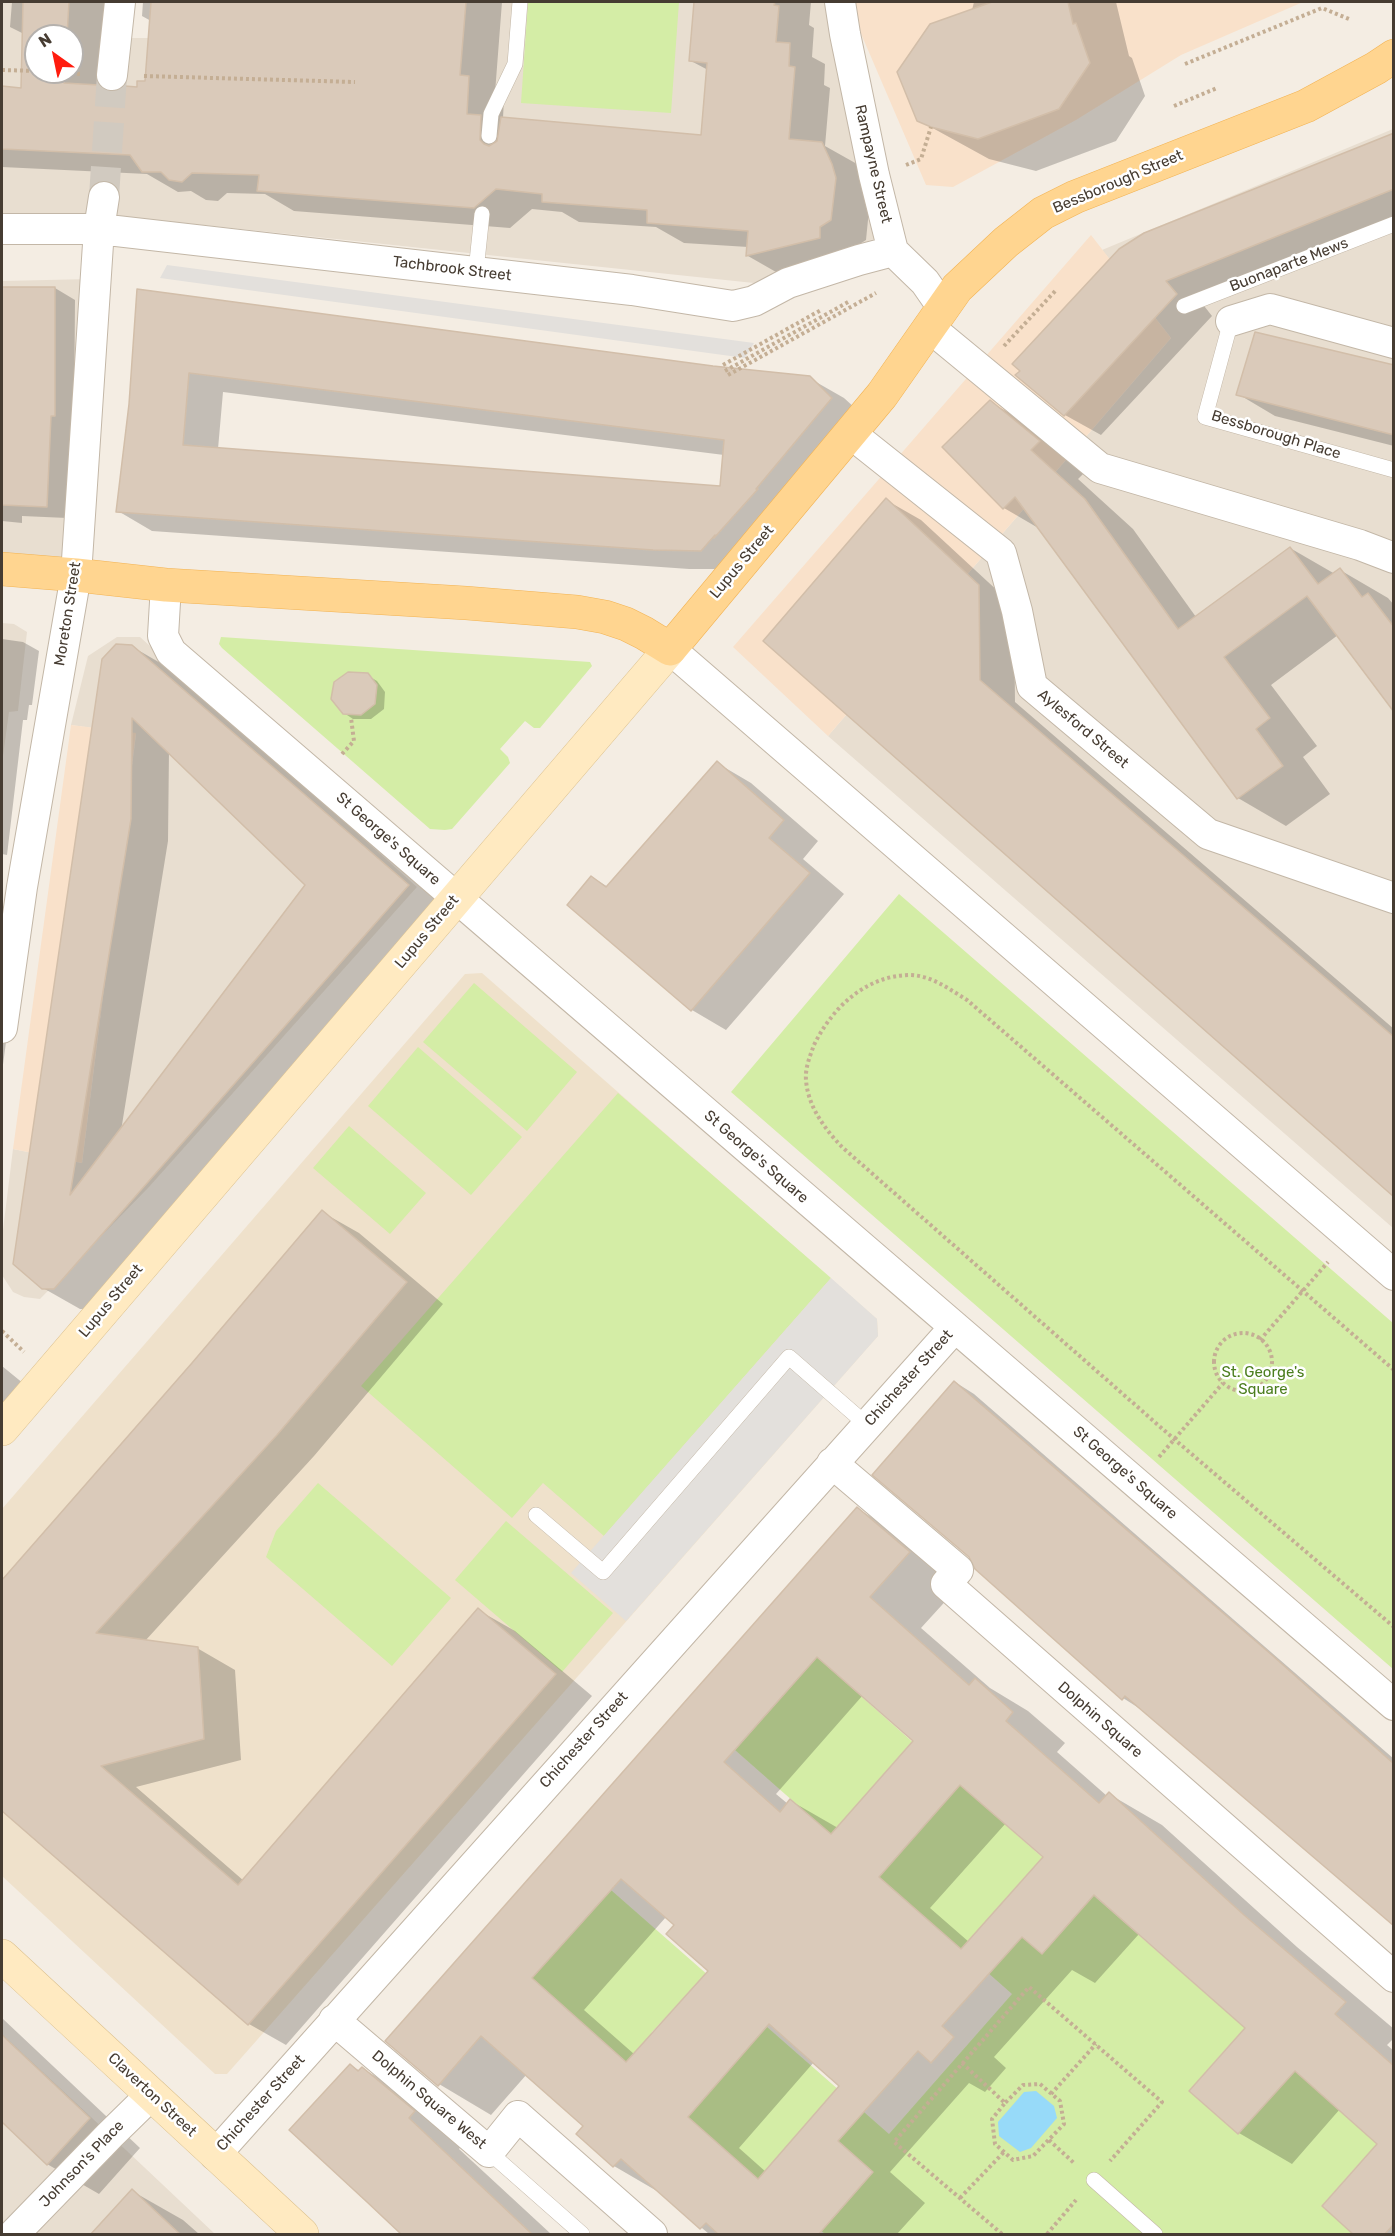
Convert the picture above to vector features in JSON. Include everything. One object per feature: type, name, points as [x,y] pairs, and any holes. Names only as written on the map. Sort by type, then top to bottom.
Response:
[{"type":"main road","name":"Bessborough Street","points":[[850,433],[882,395],[957,288],[1006,242],[1043,213],[1075,197],[1306,106],[1394,56]]},
{"type":"main road","name":"Lupus Street","points":[[670,649],[850,433]]},
{"type":"main road","points":[[2,569],[166,585],[577,612],[605,616],[626,624],[670,649]]},
{"type":"street","points":[[112,75],[120,2]]},
{"type":"street","name":"Rampayne Street","points":[[840,2],[874,176],[893,251]]},
{"type":"street","name":"Moreton Street","points":[[2,1028],[12,886],[76,575],[99,229],[104,197]]},
{"type":"street","name":"Tachbrook Street","points":[[2,230],[99,229],[632,290],[733,306],[754,301],[788,283],[893,251]]},
{"type":"street","points":[[893,251],[925,282],[936,317],[982,371],[1100,468],[1360,545],[1394,558]]},
{"type":"street","name":"Bessborough Place","points":[[1231,321],[1270,309],[1394,344]]},
{"type":"street","name":"Aylesford Street","points":[[850,433],[1001,553],[1017,611],[1032,686],[1208,834],[1394,898]]},
{"type":"street","name":"St George's Square","points":[[166,585],[163,636],[171,652],[1394,1705]]},
{"type":"street","points":[[670,649],[1394,1275]]},
{"type":"street","name":"Lupus Street","points":[[2,1429],[670,649]]},
{"type":"street","name":"Chichester Street","points":[[215,2155],[955,1327]]},
{"type":"street","name":"Dolphin Square","points":[[832,1463],[958,1570],[946,1584],[1394,1977]]},
{"type":"street","name":"Claverton Street","points":[[2,1956],[302,2235]]},
{"type":"street","name":"Dolphin Square West","points":[[334,2020],[489,2152],[518,2116],[652,2235]]},
{"type":"street","name":"Johnson's Place","points":[[14,2235],[152,2094]]},
{"type":"lane","points":[[489,136],[491,114],[515,64],[520,2]]},
{"type":"lane","points":[[476,272],[482,214]]},
{"type":"lane","name":"Buonaparte Mews","points":[[1184,306],[1394,224]]},
{"type":"lane","name":"Bessborough Place","points":[[1231,321],[1205,417],[1394,470]]},
{"type":"lane","points":[[536,1515],[603,1572],[789,1357],[867,1425]]},
{"type":"lane","points":[[489,2152],[582,2235]]},
{"type":"lane","points":[[1094,2180],[1155,2235]]},
{"type":"path","points":[[1185,64],[1322,8],[1349,19]]},
{"type":"path","points":[[2,70],[24,71]]},
{"type":"path","points":[[84,74],[355,82]]},
{"type":"path","points":[[1174,106],[1217,88]]},
{"type":"path","points":[[910,163],[921,159],[931,127]]},
{"type":"path","points":[[726,373],[876,290]]},
{"type":"path","points":[[982,371],[1056,290]]},
{"type":"path","points":[[343,753],[354,741],[351,718]]},
{"type":"path","points":[[1394,1370],[967,1000],[934,980],[910,975],[884,979],[861,990],[840,1006],[822,1029],[809,1057],[806,1080],[814,1109],[827,1131],[842,1147],[1174,1439],[1394,1627]]},
{"type":"path","points":[[1260,1340],[1351,1237]]},
{"type":"path","points":[[1244,1333],[1253,1335],[1267,1346],[1272,1364],[1270,1373],[1258,1387],[1240,1391],[1223,1383],[1215,1368],[1214,1359],[1221,1344],[1228,1338],[1244,1333]]},
{"type":"path","points":[[1136,1483],[1223,1383]]},
{"type":"path","points":[[1002,2235],[894,2142],[1029,1987],[1162,2102],[1047,2235]]},
{"type":"path","points":[[1051,2094],[1096,2044]]},
{"type":"path","points":[[962,2063],[1005,2103]]},
{"type":"path","points":[[1040,2084],[1051,2094],[1060,2101],[1064,2124],[1033,2156],[1013,2160],[995,2144],[992,2119],[1023,2085],[1040,2084]]},
{"type":"path","points":[[1048,2140],[1094,2180]]},
{"type":"path","points":[[960,2198],[1004,2152]]},
{"type":"shaded area","points":[[2,2],[107,2],[104,38],[341,38],[345,2],[825,2],[874,239],[754,283],[89,213],[2,213]]},
{"type":"shaded area","points":[[851,2],[1303,2],[1181,55],[1076,120],[953,187],[926,185],[850,8]]},
{"type":"shaded area","points":[[1393,129],[1393,1228],[828,736],[1171,338],[1102,250]]},
{"type":"shaded area","points":[[1091,235],[1171,338],[828,736],[733,647]]},
{"type":"shaded area","points":[[167,265],[754,343],[745,358],[160,278]]},
{"type":"shaded area","points":[[91,279],[70,590],[2,582],[2,281]]},
{"type":"shaded area","points":[[2,623],[14,624],[27,632],[18,711],[9,712],[2,764]]},
{"type":"shaded area","points":[[117,637],[140,637],[417,887],[149,1187],[40,1299],[24,1297],[13,1292],[2,1275],[2,1238],[13,1149],[82,1163],[136,734],[71,725],[88,656]]},
{"type":"shaded area","points":[[71,725],[136,733],[82,1163],[13,1149]]},
{"type":"shaded area","points":[[482,973],[877,1319],[878,1336],[227,2074],[215,2074],[2,1876],[2,1509],[465,974]]},
{"type":"shaded area","points":[[831,1278],[877,1319],[878,1336],[626,1621],[571,1573]]},
{"type":"shaded area","points":[[2,2034],[91,2117],[215,2234],[2,2234]]},
{"type":"green space","points":[[528,2],[679,2],[671,113],[521,103]]},
{"type":"green space","points":[[221,637],[590,662],[592,666],[540,728],[534,728],[525,721],[500,749],[508,757],[510,763],[452,829],[430,829],[222,648],[219,644]]},
{"type":"green space","name":"St. George's Square","points":[[899,894],[1393,1323],[1393,1669],[731,1092]]},
{"type":"green space","points":[[474,983],[577,1072],[527,1131],[423,1042]]},
{"type":"green space","points":[[418,1047],[522,1137],[471,1195],[368,1106]]},
{"type":"green space","points":[[618,1093],[831,1278],[604,1536],[543,1483],[512,1518],[361,1386]]},
{"type":"green space","points":[[349,1126],[426,1193],[390,1234],[313,1168]]},
{"type":"green space","points":[[318,1483],[451,1598],[392,1666],[266,1557],[276,1531]]},
{"type":"green space","points":[[506,1521],[613,1613],[562,1672],[455,1580]]},
{"type":"green space","points":[[817,1657],[1051,1865],[1025,1877],[994,1912],[1042,1954],[1076,1916],[1086,1889],[1251,2033],[1225,2050],[1189,2091],[1238,2134],[1275,2093],[1285,2062],[1383,2149],[1356,2167],[1322,2206],[1354,2234],[825,2234],[813,2224],[834,2217],[873,2172],[764,2185],[674,2105],[681,2001],[652,2032],[637,2072],[532,1978],[611,1890],[889,2134],[1012,1994],[735,1750]]},
{"type":"water","points":[[1036,2091],[1054,2106],[1057,2118],[1031,2148],[1020,2152],[999,2136],[998,2122],[1024,2092]]},
{"type":"building","points":[[23,2],[69,2],[68,24],[24,24],[24,84],[99,85],[102,89],[111,92],[118,91],[125,86],[137,87],[137,81],[145,81],[151,2],[466,2],[460,75],[469,76],[467,114],[481,115],[480,140],[484,144],[489,146],[497,141],[501,117],[701,135],[707,63],[689,61],[694,2],[775,2],[774,5],[779,6],[776,42],[790,43],[789,66],[795,67],[789,139],[822,142],[836,178],[831,220],[820,227],[820,238],[746,256],[748,231],[647,223],[647,210],[542,202],[542,194],[496,189],[474,208],[257,191],[259,175],[192,173],[182,182],[169,180],[161,172],[142,172],[130,155],[2,149],[2,86],[21,88]]},
{"type":"building","points":[[992,2],[1068,2],[1073,24],[1076,23],[1090,63],[1059,109],[978,139],[917,121],[897,72],[930,24]]},
{"type":"building","points":[[1394,133],[1394,189],[1166,281],[1177,294],[1064,416],[1015,375],[1020,371],[1012,364],[1119,249],[1144,233]]},
{"type":"building","points":[[2,287],[55,287],[55,416],[51,416],[47,507],[2,505]]},
{"type":"building","points":[[137,289],[713,366],[810,376],[832,398],[756,489],[758,489],[701,551],[653,550],[116,512],[129,404]],"holes":[[[189,373],[724,440],[720,486],[183,445]]]},
{"type":"building","points":[[1255,332],[1394,365],[1394,435],[1236,395]]},
{"type":"building","points":[[990,400],[1040,441],[1031,450],[1085,499],[1178,629],[1290,547],[1318,584],[1340,568],[1362,597],[1368,593],[1394,627],[1394,712],[1307,596],[1224,657],[1270,718],[1256,729],[1283,766],[1237,799],[1015,497],[1003,509],[942,447]]},
{"type":"building","points":[[886,498],[979,585],[980,680],[1394,1037],[1394,1197],[763,641]]},
{"type":"building","points":[[116,644],[132,645],[409,885],[54,1289],[42,1289],[13,1264],[102,659]],"holes":[[[132,718],[305,885],[70,1195],[131,819]]]},
{"type":"building","points":[[348,672],[368,673],[377,685],[375,704],[361,715],[343,714],[331,699],[334,682]]},
{"type":"building","points":[[717,761],[784,820],[769,838],[810,873],[691,1011],[567,905],[591,876],[606,887]]},
{"type":"building","points":[[322,1210],[407,1282],[277,1435],[96,1633],[198,1647],[204,1739],[101,1766],[238,1885],[478,1608],[556,1674],[248,2025],[2,1811],[2,1580]]},
{"type":"building","points":[[954,1381],[1273,1656],[1394,1764],[1394,1926],[1125,1696],[1122,1700],[975,1569],[969,1557],[872,1475]]},
{"type":"building","points":[[857,1507],[910,1552],[870,1597],[969,1685],[975,1678],[1013,1712],[1006,1721],[1099,1803],[1109,1792],[1244,1915],[1346,2002],[1335,2014],[1394,2066],[1394,2224],[1384,2235],[1354,2235],[1322,2206],[1377,2144],[1295,2071],[1238,2134],[1189,2091],[1245,2028],[1094,1895],[1042,1954],[1022,1937],[942,2026],[954,2037],[931,2063],[918,2051],[838,2141],[873,2172],[818,2235],[719,2235],[706,2223],[700,2229],[621,2159],[613,2167],[576,2134],[583,2126],[481,2036],[438,2086],[385,2041]],"holes":[[[817,1657],[913,1741],[831,1834],[790,1799],[780,1812],[724,1762]],[[960,1785],[1043,1857],[961,1949],[879,1877]],[[621,1879],[674,1925],[666,1934],[708,1971],[626,2062],[532,1978]],[[769,2024],[839,2086],[758,2179],[688,2117]]]},
{"type":"building","points":[[2,2035],[90,2118],[47,2165],[2,2122]]},
{"type":"building","points":[[350,2064],[358,2071],[362,2067],[415,2111],[409,2118],[533,2235],[402,2235],[289,2130]]},
{"type":"building","points":[[132,2189],[181,2235],[90,2235]]},
{"type":"tunnel","points":[[104,197],[112,75]]}]
